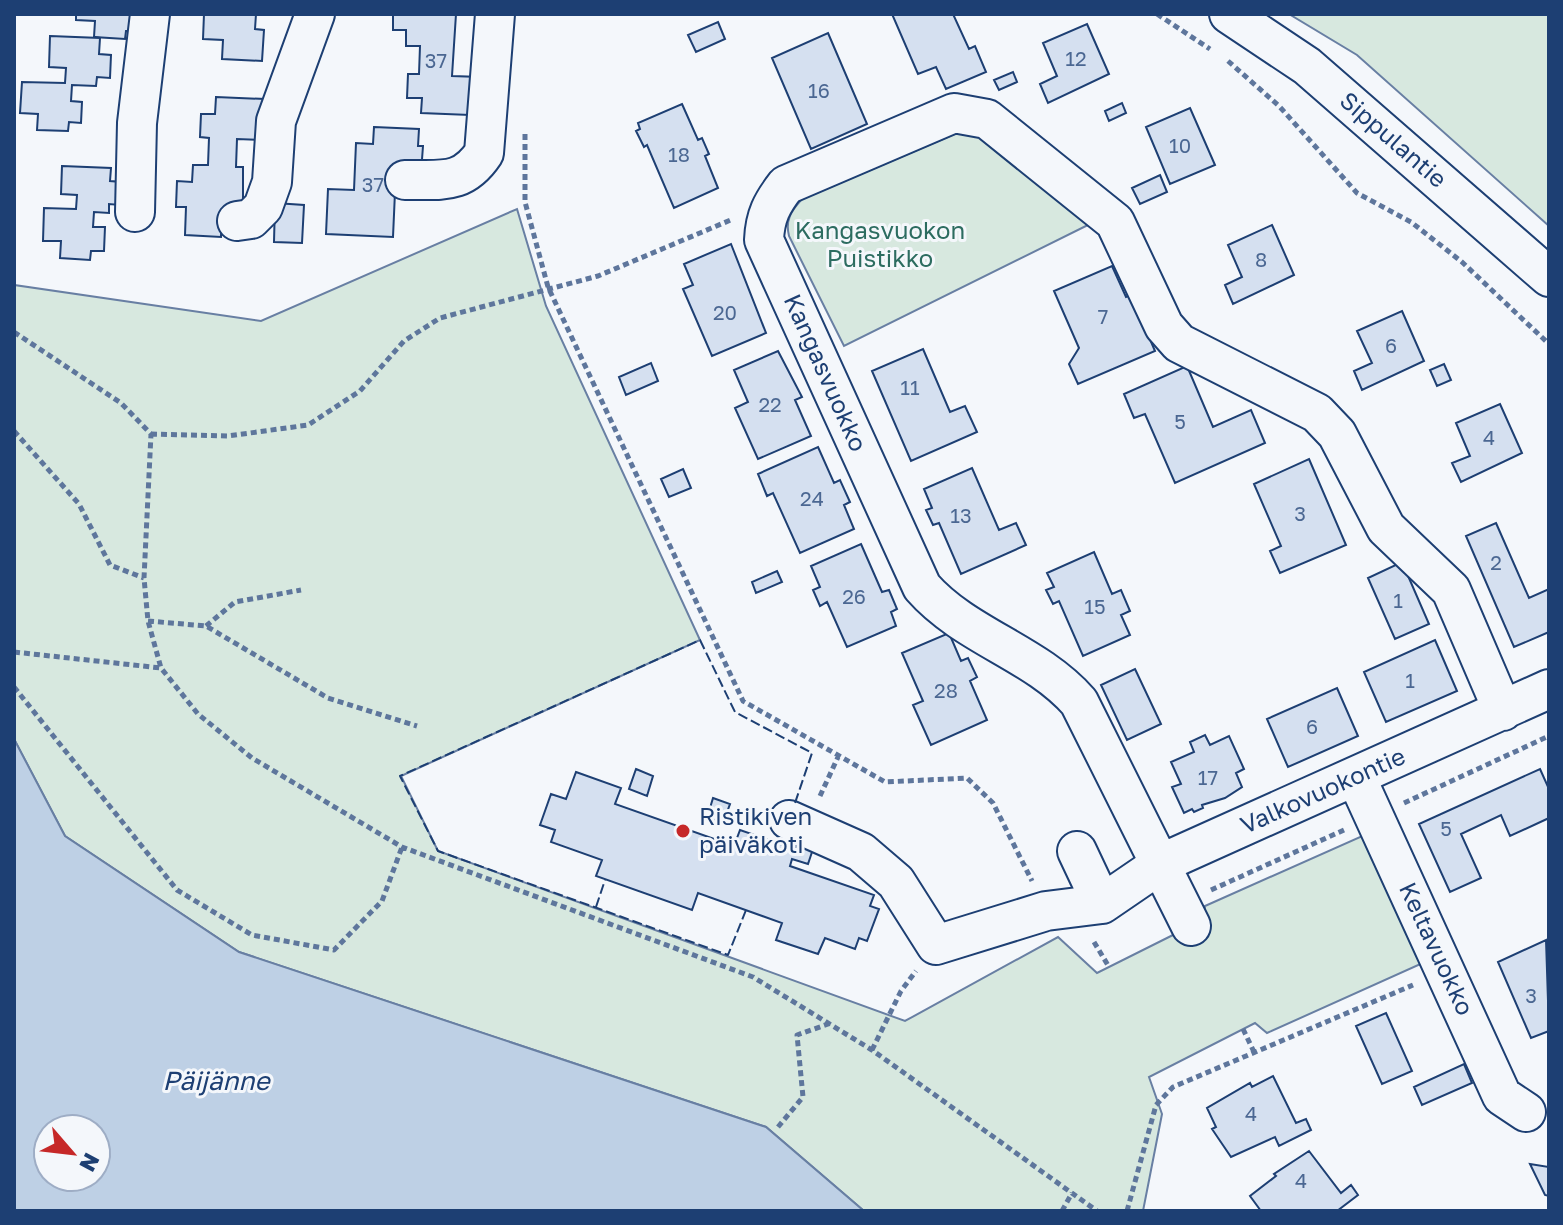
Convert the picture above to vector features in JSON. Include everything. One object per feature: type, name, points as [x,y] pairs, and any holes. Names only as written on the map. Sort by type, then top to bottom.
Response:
[{"type":"street","points":[[135,212],[137,123],[150,14]]},
{"type":"street","points":[[237,221],[251,219],[263,207],[272,182],[276,121],[315,14]]},
{"type":"street","points":[[405,180],[456,179],[473,169],[484,153],[495,14]]},
{"type":"street","name":"Sippulantie","points":[[1229,14],[1307,66],[1549,277]]},
{"type":"street","points":[[772,202],[786,185],[954,113],[987,119],[1115,222],[1164,326],[1179,343],[1317,413],[1337,434],[1386,528],[1451,590],[1503,711]]},
{"type":"street","name":"Kangasvuokko","points":[[772,202],[765,221],[764,240],[922,587],[952,616],[1055,676],[1079,702],[1186,915]]},
{"type":"street","name":"Valkovuokontie","points":[[936,945],[1081,915],[1162,863],[1549,689]]},
{"type":"street","name":"Keltavuokko","points":[[1356,777],[1447,970],[1502,1096],[1526,1112]]},
{"type":"street","points":[[789,820],[861,852],[896,882],[936,945]]},
{"type":"street","points":[[1077,851],[1081,915]]},
{"type":"path","points":[[1157,14],[1230,62],[1279,106],[1357,193],[1411,222],[1442,246],[1549,344]]},
{"type":"path","points":[[525,124],[525,202],[548,287],[743,701],[885,782],[967,778],[993,803],[1081,915],[1109,967]]},
{"type":"path","points":[[14,332],[121,403],[151,434],[228,436],[308,425],[360,391],[404,341],[440,318],[598,276],[772,202]]},
{"type":"path","points":[[14,431],[79,504],[110,565],[144,578]]},
{"type":"path","points":[[151,434],[144,578],[148,621],[161,668],[198,714],[252,758],[402,847],[753,977],[872,1050],[1097,1211]]},
{"type":"path","points":[[206,626],[235,602],[301,590]]},
{"type":"path","points":[[148,621],[206,626],[328,698],[417,726]]},
{"type":"path","points":[[14,652],[161,668]]},
{"type":"path","points":[[14,687],[177,890],[252,935],[334,950],[382,901],[402,847]]},
{"type":"path","points":[[1186,915],[1375,816],[1549,736]]},
{"type":"path","points":[[1081,915],[1078,936],[1094,942]]},
{"type":"path","points":[[872,1050],[901,991],[936,945]]},
{"type":"path","points":[[1127,1211],[1156,1105],[1173,1087],[1447,970]]},
{"type":"path","points":[[778,1127],[803,1097],[797,1035],[832,1023]]},
{"type":"path","points":[[1243,1029],[1254,1052]]},
{"type":"path","points":[[1062,1211],[1072,1193]]},
{"type":"green space","points":[[1289,14],[1549,14],[1549,226],[1357,55]]},
{"type":"green space","name":"Kangasvuokon Puistikko","points":[[964,130],[979,134],[1094,222],[844,346],[789,236],[788,220],[792,212],[802,199]]},
{"type":"green space","points":[[517,209],[546,306],[700,640],[401,776],[438,851],[905,1021],[1058,937],[1097,973],[1203,920],[1205,906],[1369,833],[1425,962],[1267,1033],[1255,1023],[1149,1077],[1162,1114],[1143,1211],[864,1211],[766,1127],[239,952],[65,836],[14,739],[14,285],[261,321]]},
{"type":"water","name":"Päijänne","points":[[14,739],[65,836],[239,952],[766,1127],[864,1211],[14,1211]]},
{"type":"building","points":[[76,14],[139,14],[138,31],[126,31],[125,39],[94,37],[95,21],[76,20]]},
{"type":"building","points":[[204,14],[256,14],[255,29],[264,30],[262,61],[222,59],[223,40],[203,39]]},
{"type":"building","points":[[393,14],[456,14],[452,76],[481,77],[470,115],[421,113],[422,98],[407,98],[408,74],[419,74],[420,46],[406,46],[406,30],[393,30]]},
{"type":"building","points":[[892,14],[953,14],[969,49],[975,46],[986,72],[946,89],[936,67],[918,74]]},
{"type":"building","points":[[718,22],[725,39],[696,52],[688,35]]},
{"type":"building","points":[[1087,24],[1109,74],[1048,103],[1040,84],[1057,76],[1043,43]]},
{"type":"building","points":[[828,33],[867,124],[811,149],[772,58]]},
{"type":"building","points":[[50,36],[100,38],[99,54],[111,55],[110,78],[97,77],[96,86],[72,85],[71,101],[82,102],[81,123],[69,122],[68,131],[37,130],[38,114],[20,113],[22,82],[65,83],[66,68],[49,67]]},
{"type":"building","points":[[1013,72],[1017,82],[999,90],[994,80]]},
{"type":"building","points":[[216,97],[265,99],[267,140],[237,139],[236,167],[243,167],[243,210],[222,209],[221,237],[185,235],[186,207],[176,207],[177,181],[192,182],[193,165],[208,165],[209,138],[200,137],[201,114],[215,114]]},
{"type":"building","points":[[1122,103],[1126,113],[1109,121],[1105,111]]},
{"type":"building","points":[[682,104],[698,140],[702,138],[709,154],[705,156],[718,188],[674,208],[647,145],[644,147],[636,131],[640,129],[638,123]]},
{"type":"building","points":[[1190,108],[1215,165],[1170,184],[1146,127]]},
{"type":"building","points":[[374,127],[419,129],[418,146],[423,146],[421,173],[395,192],[393,237],[326,234],[328,189],[354,190],[356,143],[373,144]]},
{"type":"building","points":[[62,166],[111,168],[110,181],[122,182],[120,205],[109,204],[109,213],[94,212],[93,227],[105,227],[104,251],[91,251],[90,260],[60,258],[61,241],[43,241],[44,208],[76,209],[77,195],[61,194]]},
{"type":"building","points":[[1160,175],[1167,192],[1140,204],[1132,188]]},
{"type":"building","points":[[275,203],[304,205],[302,243],[274,242]]},
{"type":"building","points":[[1272,225],[1294,275],[1233,304],[1225,285],[1242,277],[1228,245]]},
{"type":"building","points":[[731,244],[766,333],[712,356],[683,289],[693,285],[684,264]]},
{"type":"building","points":[[1112,266],[1126,297],[1131,295],[1155,351],[1078,384],[1069,364],[1079,348],[1054,291]]},
{"type":"building","points":[[1402,311],[1424,361],[1362,390],[1354,371],[1372,363],[1357,331]]},
{"type":"building","points":[[923,349],[950,412],[965,406],[977,432],[911,461],[872,371]]},
{"type":"building","points":[[778,351],[802,397],[795,400],[811,436],[758,459],[735,408],[748,402],[734,370]]},
{"type":"building","points":[[651,363],[658,381],[626,395],[619,377]]},
{"type":"building","points":[[1444,364],[1451,380],[1437,386],[1430,370]]},
{"type":"building","points":[[1187,366],[1213,427],[1251,410],[1265,443],[1175,483],[1145,414],[1134,418],[1124,394]]},
{"type":"building","points":[[1500,404],[1522,453],[1461,482],[1452,463],[1470,456],[1456,423]]},
{"type":"building","points":[[818,447],[834,483],[840,480],[850,502],[844,505],[854,529],[800,553],[773,493],[767,496],[758,474]]},
{"type":"building","points":[[1309,459],[1346,545],[1280,573],[1270,551],[1281,546],[1254,484]]},
{"type":"building","points":[[972,468],[999,530],[1016,523],[1026,545],[961,574],[939,523],[933,525],[926,510],[932,508],[924,489]]},
{"type":"building","points":[[683,469],[691,488],[669,497],[661,479]]},
{"type":"building","points":[[1496,523],[1529,598],[1549,589],[1549,632],[1514,647],[1466,536]]},
{"type":"building","points":[[861,544],[882,592],[889,590],[897,609],[891,612],[896,626],[847,647],[827,602],[820,606],[813,590],[820,587],[811,566]]},
{"type":"building","points":[[1094,552],[1112,594],[1121,590],[1130,611],[1121,615],[1130,635],[1083,656],[1059,601],[1053,604],[1046,590],[1054,587],[1047,573]]},
{"type":"building","points":[[1402,562],[1429,624],[1395,639],[1368,578]]},
{"type":"building","points":[[777,571],[782,582],[756,593],[752,582]]},
{"type":"building","points":[[949,633],[961,661],[968,658],[977,677],[970,681],[987,720],[931,745],[913,705],[923,701],[902,653]]},
{"type":"building","points":[[1435,640],[1457,691],[1386,722],[1364,672]]},
{"type":"building","points":[[1135,669],[1161,724],[1127,740],[1101,685]]},
{"type":"building","points":[[1337,688],[1358,736],[1288,767],[1267,719]]},
{"type":"building","points":[[1205,735],[1210,745],[1229,736],[1244,769],[1236,773],[1242,787],[1225,798],[1202,805],[1203,808],[1184,813],[1172,787],[1181,784],[1171,762],[1194,752],[1190,742]]},
{"type":"building","points":[[636,769],[653,776],[647,796],[629,789]]},
{"type":"building","points":[[1540,769],[1549,789],[1549,818],[1510,836],[1501,815],[1461,834],[1481,878],[1450,892],[1419,824]]},
{"type":"building","points":[[576,772],[621,788],[615,804],[734,846],[740,830],[795,849],[800,838],[815,843],[808,864],[792,859],[790,866],[874,895],[870,906],[879,909],[867,941],[859,938],[855,949],[825,938],[818,954],[776,940],[782,923],[698,893],[692,910],[596,876],[602,860],[551,842],[555,830],[540,825],[551,794],[566,799]]},
{"type":"building","points":[[713,798],[730,804],[723,823],[707,818]]},
{"type":"building","points":[[1546,940],[1549,1031],[1531,1038],[1498,962]]},
{"type":"building","points":[[1386,1013],[1412,1071],[1382,1084],[1356,1026]]},
{"type":"building","points":[[1464,1064],[1472,1083],[1422,1105],[1414,1087]]},
{"type":"building","points":[[1273,1076],[1296,1123],[1306,1119],[1311,1130],[1279,1146],[1275,1137],[1231,1157],[1212,1129],[1216,1127],[1207,1108],[1250,1083],[1252,1087]]},
{"type":"building","points":[[1309,1151],[1341,1193],[1351,1185],[1358,1195],[1337,1211],[1261,1211],[1250,1196],[1276,1176],[1274,1174]]},
{"type":"building","points":[[1530,1164],[1549,1167],[1549,1196],[1545,1195]]},
{"type":"fence","points":[[746,910],[728,955],[438,851],[400,776],[700,640],[735,712],[812,753],[794,806]]},
{"type":"fence","points":[[596,907],[605,880]]},
{"type":"place","name":"Ristikiven päiväkoti","points":[[683,831]]}]
